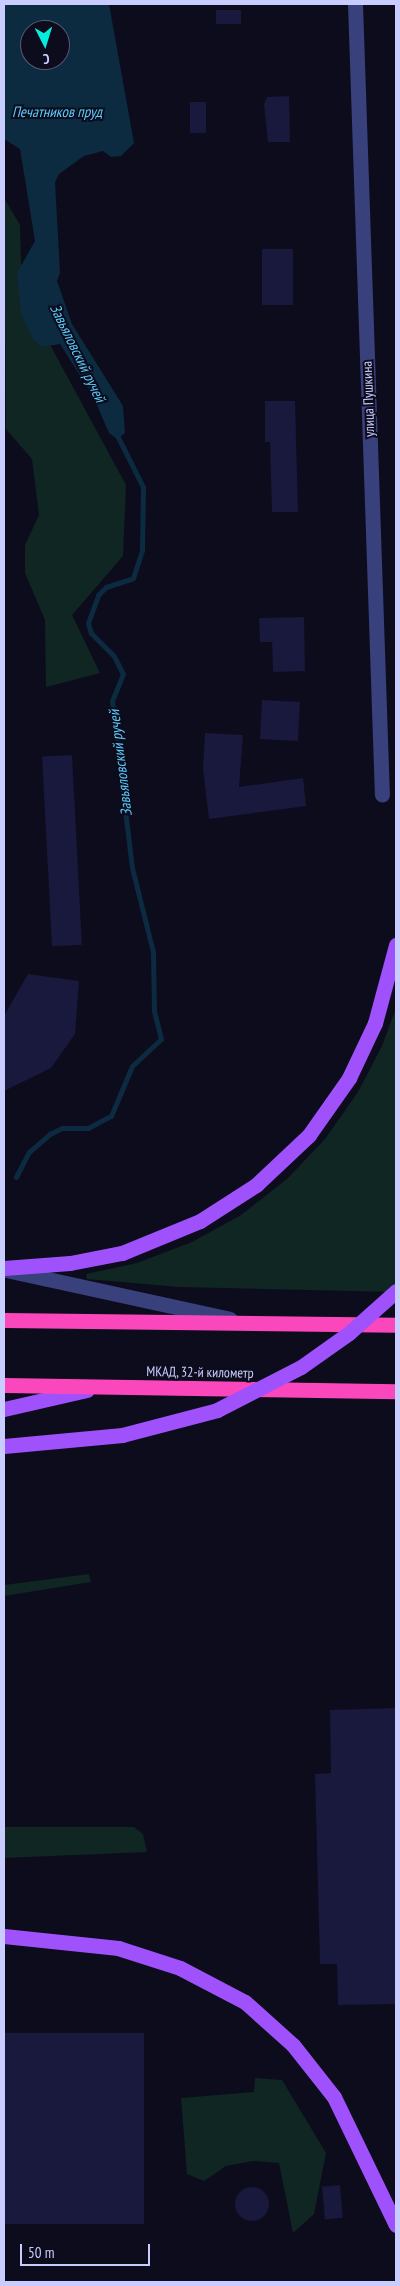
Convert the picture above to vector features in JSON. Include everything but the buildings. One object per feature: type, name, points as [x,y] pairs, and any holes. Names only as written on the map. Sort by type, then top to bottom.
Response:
[{"type":"highway","points":[[4,1320],[396,1325]]},
{"type":"highway","name":"МКАД, 32-й километр","points":[[4,1385],[396,1392]]},
{"type":"main road","points":[[4,1268],[70,1263],[122,1253],[200,1221],[256,1185],[310,1135],[349,1078],[375,1023],[396,945]]},
{"type":"main road","points":[[4,1446],[122,1435],[217,1410],[300,1367],[349,1333],[396,1291]]},
{"type":"main road","points":[[4,1409],[108,1386]]},
{"type":"main road","points":[[4,1936],[118,1948],[180,1968],[246,2002],[293,2045],[334,2097],[396,2225]]},
{"type":"street","name":"улица Пушкина","points":[[355,4],[382,795]]},
{"type":"street","points":[[4,1268],[249,1324]]},
{"type":"green space","points":[[4,198],[20,225],[22,293],[126,485],[123,556],[72,615],[100,673],[46,687],[45,620],[25,573],[25,545],[39,515],[32,459],[6,429]]},
{"type":"green space","points":[[396,1008],[396,1292],[179,1287],[87,1279],[86,1274],[137,1263],[192,1242],[241,1215],[287,1179],[325,1139],[358,1092],[382,1046]]},
{"type":"green space","points":[[89,1574],[91,1582],[4,1596],[4,1585]]},
{"type":"green space","points":[[4,1827],[134,1827],[143,1834],[147,1852],[4,1858]]},
{"type":"green space","points":[[255,2078],[282,2080],[326,2153],[314,2214],[293,2233],[279,2163],[253,2161],[226,2166],[204,2181],[187,2174],[181,2098],[254,2092]]},
{"type":"water","name":"Печатников пруд","points":[[4,4],[109,4],[134,143],[121,156],[111,157],[103,151],[84,156],[59,174],[55,182],[60,273],[57,281],[72,324],[123,406],[125,433],[117,439],[109,433],[93,396],[60,344],[42,347],[34,341],[21,314],[17,273],[35,241],[20,149],[4,139]]},
{"type":"waterway","name":"Завьяловский ручей","points":[[16,1177],[29,1152],[50,1134],[62,1128],[88,1128],[111,1116],[132,1066],[161,1039],[154,1011],[153,952],[132,868],[112,701],[123,674],[114,656],[91,633],[88,623],[98,595],[106,587],[133,578],[142,550],[143,487],[116,433]]}]
